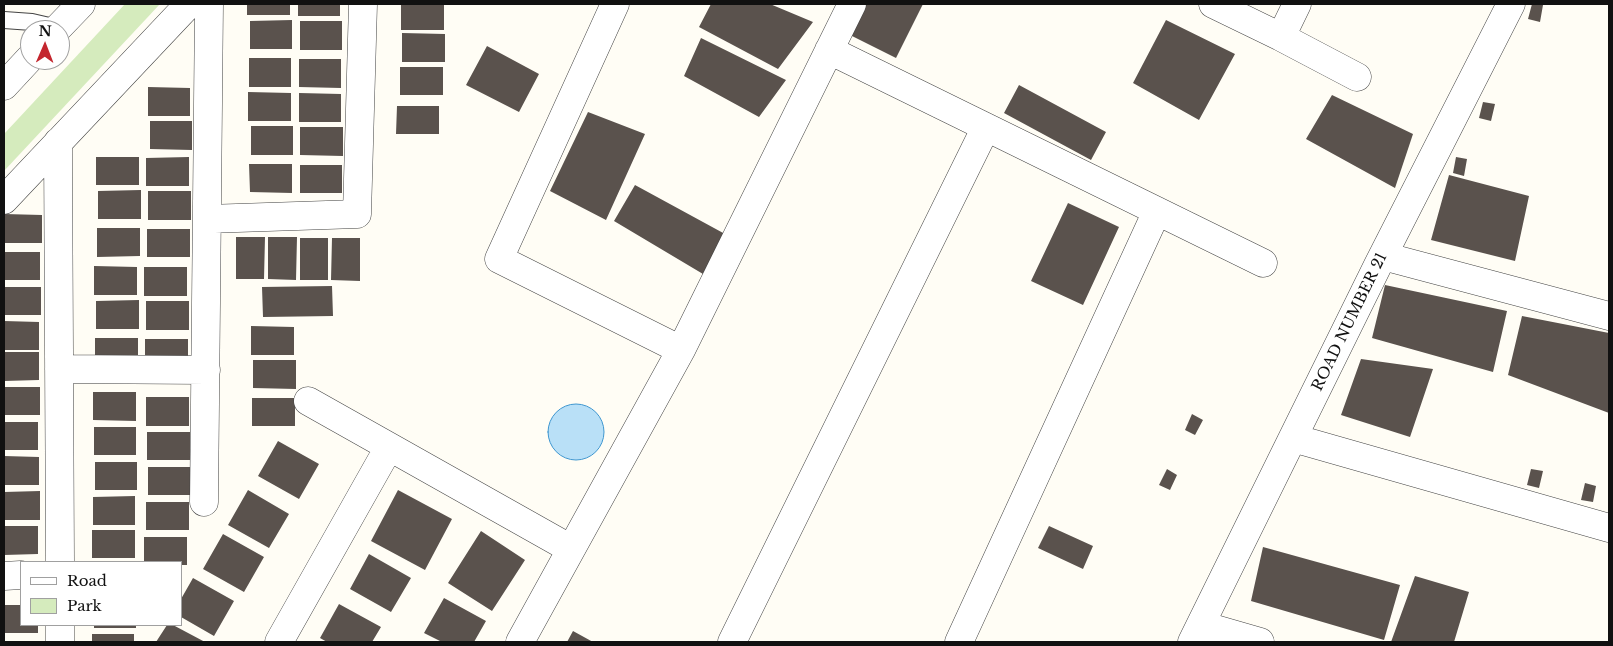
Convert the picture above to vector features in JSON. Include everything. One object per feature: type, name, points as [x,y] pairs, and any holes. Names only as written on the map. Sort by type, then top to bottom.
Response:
[{"type":"street","points":[[66,20],[81,4]]},
{"type":"street","points":[[4,200],[189,4]]},
{"type":"street","points":[[204,502],[209,4]]},
{"type":"street","points":[[207,219],[357,214],[363,4]]},
{"type":"street","points":[[615,4],[498,259],[681,350]]},
{"type":"street","points":[[520,642],[681,350],[852,4]]},
{"type":"street","points":[[1213,4],[1356,76]]},
{"type":"street","points":[[1281,37],[1297,4]]},
{"type":"street","name":"ROAD NUMBER 21","points":[[1196,633],[1383,256],[1511,4]]},
{"type":"street","points":[[829,50],[1263,263]]},
{"type":"street","points":[[4,86],[20,69]]},
{"type":"street","points":[[732,642],[986,127]]},
{"type":"street","points":[[58,142],[60,561]]},
{"type":"street","points":[[960,642],[1157,211]]},
{"type":"street","points":[[1383,256],[1609,316]]},
{"type":"street","points":[[59,369],[206,370]]},
{"type":"street","points":[[308,401],[571,549]]},
{"type":"street","points":[[1293,438],[1609,528]]},
{"type":"street","points":[[279,642],[389,447]]},
{"type":"street","points":[[4,576],[20,575]]},
{"type":"street","points":[[60,626],[60,642]]},
{"type":"street","points":[[1196,633],[1260,642]]},
{"type":"lane","points":[[4,20],[20,21]]},
{"type":"green space","points":[[125,4],[160,4],[4,171],[4,134],[64,70],[70,70],[70,63]]},
{"type":"water","points":[[570,404],[582,404],[596,412],[604,426],[602,443],[596,452],[582,460],[570,460],[560,455],[553,448],[548,438],[548,426],[553,416],[560,409]]},
{"type":"building","points":[[247,4],[290,4],[290,15],[247,15]]},
{"type":"building","points":[[298,4],[340,4],[340,16],[298,16]]},
{"type":"building","points":[[401,4],[444,4],[444,30],[401,30]]},
{"type":"building","points":[[711,4],[770,4],[813,22],[778,69],[699,27]]},
{"type":"building","points":[[861,4],[923,4],[896,58],[846,33]]},
{"type":"building","points":[[1532,4],[1543,5],[1540,22],[1528,19]]},
{"type":"building","points":[[292,20],[292,49],[250,49],[250,21]]},
{"type":"building","points":[[1166,20],[1235,54],[1199,120],[1133,83]]},
{"type":"building","points":[[300,21],[342,21],[342,50],[300,50]]},
{"type":"building","points":[[402,33],[445,34],[445,62],[402,62]]},
{"type":"building","points":[[701,38],[786,80],[759,117],[684,76]]},
{"type":"building","points":[[487,46],[539,74],[519,112],[466,85]]},
{"type":"building","points":[[249,58],[291,58],[291,87],[249,87]]},
{"type":"building","points":[[299,59],[341,59],[341,88],[299,87]]},
{"type":"building","points":[[400,67],[443,67],[443,95],[400,95]]},
{"type":"building","points":[[1019,85],[1106,132],[1091,160],[1004,113]]},
{"type":"building","points":[[148,87],[190,88],[190,116],[148,116]]},
{"type":"building","points":[[248,92],[291,93],[291,121],[248,121]]},
{"type":"building","points":[[299,93],[341,94],[341,122],[299,122]]},
{"type":"building","points":[[1332,95],[1413,134],[1395,188],[1306,139]]},
{"type":"building","points":[[1483,102],[1495,104],[1491,121],[1479,118]]},
{"type":"building","points":[[397,106],[439,106],[439,134],[396,134]]},
{"type":"building","points":[[588,112],[645,134],[606,220],[550,191]]},
{"type":"building","points":[[150,121],[192,121],[192,150],[150,149]]},
{"type":"building","points":[[251,126],[293,126],[293,155],[251,155]]},
{"type":"building","points":[[300,127],[343,127],[343,156],[300,155]]},
{"type":"building","points":[[96,157],[139,157],[139,185],[96,185]]},
{"type":"building","points":[[189,157],[189,186],[146,186],[146,158]]},
{"type":"building","points":[[1456,157],[1467,159],[1464,176],[1453,173]]},
{"type":"building","points":[[249,164],[292,164],[292,193],[250,192]]},
{"type":"building","points":[[300,165],[342,165],[342,193],[300,193]]},
{"type":"building","points":[[1449,175],[1529,196],[1515,261],[1431,240]]},
{"type":"building","points":[[635,185],[725,234],[703,274],[614,221]]},
{"type":"building","points":[[141,190],[141,219],[98,219],[98,191]]},
{"type":"building","points":[[148,191],[191,191],[191,220],[148,220]]},
{"type":"building","points":[[1068,203],[1119,227],[1083,305],[1031,281]]},
{"type":"building","points":[[4,214],[42,215],[42,243],[4,243]]},
{"type":"building","points":[[97,228],[140,228],[140,256],[97,257]]},
{"type":"building","points":[[147,229],[190,229],[190,257],[147,257]]},
{"type":"building","points":[[236,237],[265,237],[264,279],[236,279]]},
{"type":"building","points":[[268,237],[297,237],[296,280],[268,279]]},
{"type":"building","points":[[300,238],[328,238],[328,280],[300,280]]},
{"type":"building","points":[[332,238],[360,238],[360,281],[331,280]]},
{"type":"building","points":[[4,252],[40,252],[40,280],[4,280]]},
{"type":"building","points":[[94,266],[137,267],[137,295],[94,295]]},
{"type":"building","points":[[144,267],[187,267],[187,296],[144,296]]},
{"type":"building","points":[[1385,285],[1507,311],[1493,372],[1372,338]]},
{"type":"building","points":[[332,286],[333,316],[263,317],[262,287]]},
{"type":"building","points":[[4,287],[41,287],[41,315],[4,315]]},
{"type":"building","points":[[139,300],[139,329],[96,329],[96,301]]},
{"type":"building","points":[[146,301],[189,301],[189,330],[146,330]]},
{"type":"building","points":[[1522,316],[1609,333],[1609,413],[1508,375]]},
{"type":"building","points":[[4,321],[39,322],[39,350],[4,350]]},
{"type":"building","points":[[251,326],[294,327],[294,355],[251,355]]},
{"type":"building","points":[[95,338],[138,338],[138,366],[95,367]]},
{"type":"building","points":[[145,339],[188,339],[188,367],[145,368]]},
{"type":"building","points":[[4,352],[39,352],[39,380],[4,381]]},
{"type":"building","points":[[1361,359],[1433,369],[1410,437],[1341,415]]},
{"type":"building","points":[[253,360],[296,360],[296,389],[253,388]]},
{"type":"building","points":[[4,387],[40,387],[40,415],[4,415]]},
{"type":"building","points":[[93,392],[136,392],[136,421],[93,420]]},
{"type":"building","points":[[146,397],[189,397],[189,426],[146,426]]},
{"type":"building","points":[[252,398],[295,398],[295,426],[252,426]]},
{"type":"building","points":[[1192,414],[1203,420],[1195,435],[1185,430]]},
{"type":"building","points":[[4,422],[38,422],[38,450],[4,450]]},
{"type":"building","points":[[94,427],[136,427],[136,455],[94,455]]},
{"type":"building","points":[[147,432],[190,432],[190,460],[147,460]]},
{"type":"building","points":[[278,441],[319,464],[299,499],[258,476]]},
{"type":"building","points":[[4,456],[39,457],[39,485],[4,485]]},
{"type":"building","points":[[95,462],[137,462],[137,490],[95,490]]},
{"type":"building","points":[[148,467],[191,467],[191,495],[148,495]]},
{"type":"building","points":[[1167,469],[1177,475],[1170,490],[1159,485]]},
{"type":"building","points":[[1531,469],[1543,471],[1539,488],[1527,485]]},
{"type":"building","points":[[1585,483],[1596,486],[1593,502],[1581,500]]},
{"type":"building","points":[[248,490],[289,514],[269,548],[228,525]]},
{"type":"building","points":[[398,490],[452,519],[425,570],[371,541]]},
{"type":"building","points":[[40,491],[40,520],[4,520],[4,492]]},
{"type":"building","points":[[135,496],[135,525],[93,525],[93,497]]},
{"type":"building","points":[[146,502],[189,502],[189,530],[146,530]]},
{"type":"building","points":[[4,526],[38,526],[38,554],[4,555]]},
{"type":"building","points":[[1049,526],[1093,546],[1083,569],[1038,548]]},
{"type":"building","points":[[92,530],[135,530],[135,558],[92,558]]},
{"type":"building","points":[[481,531],[525,560],[492,611],[448,583]]},
{"type":"building","points":[[223,534],[264,557],[244,592],[203,569]]},
{"type":"building","points":[[144,537],[187,537],[187,565],[182,565],[182,561],[144,561]]},
{"type":"building","points":[[1263,547],[1400,585],[1384,640],[1251,601]]},
{"type":"building","points":[[369,554],[411,578],[391,612],[350,589]]},
{"type":"building","points":[[1415,576],[1469,592],[1454,642],[1391,642]]},
{"type":"building","points":[[193,578],[234,601],[214,636],[182,618],[182,597]]},
{"type":"building","points":[[444,598],[486,621],[474,642],[442,642],[424,633]]},
{"type":"building","points":[[339,604],[381,627],[372,642],[327,642],[320,638]]},
{"type":"building","points":[[4,605],[20,605],[20,626],[38,626],[38,633],[4,633]]},
{"type":"building","points":[[94,626],[136,626],[136,628],[94,628]]},
{"type":"building","points":[[166,626],[175,626],[205,642],[156,642]]},
{"type":"building","points":[[573,631],[593,642],[567,642]]},
{"type":"building","points":[[92,634],[134,634],[134,642],[92,642]]}]
